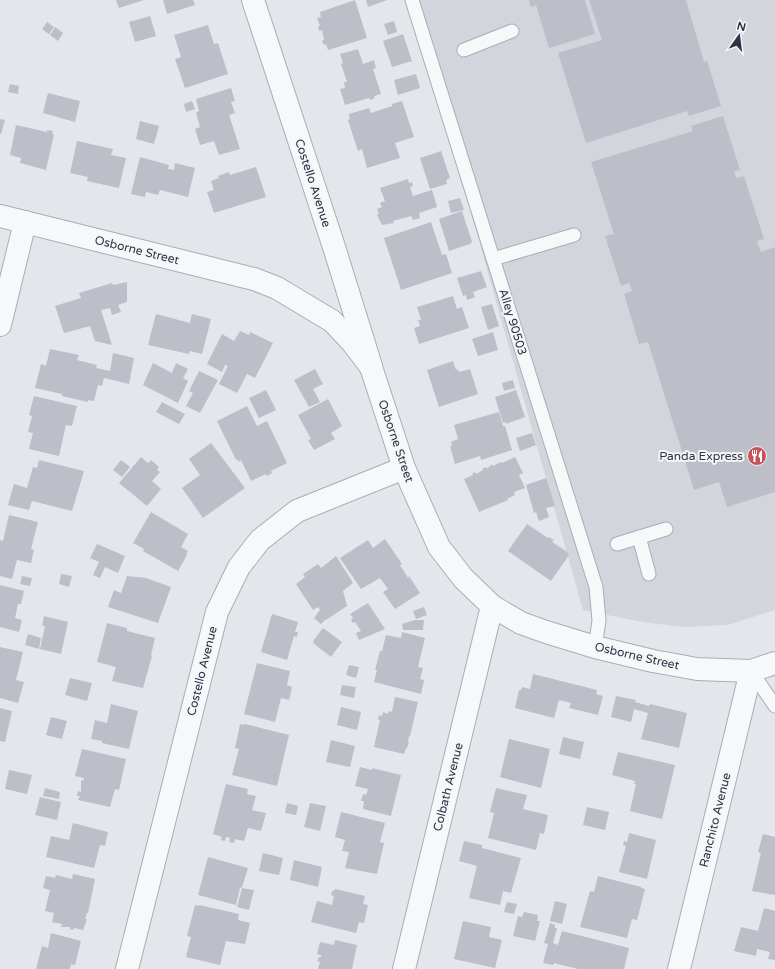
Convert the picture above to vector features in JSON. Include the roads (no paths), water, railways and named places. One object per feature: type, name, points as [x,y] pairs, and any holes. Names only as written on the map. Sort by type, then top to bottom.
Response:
[{"type":"street","name":"Costello Avenue","points":[[253,0],[334,247],[371,367]]},
{"type":"street","name":"Osborne Street","points":[[0,216],[254,280],[277,288],[332,321],[352,342],[371,367],[404,468],[440,547],[463,578],[492,606],[521,623],[595,647],[653,661],[697,669],[751,671],[775,663]]},
{"type":"street","points":[[0,325],[25,222]]},
{"type":"street","name":"Costello Avenue","points":[[127,969],[217,612],[239,567],[260,540],[297,511],[404,468]]},
{"type":"street","name":"Colbath Avenue","points":[[404,969],[492,606]]},
{"type":"street","name":"Ranchito Avenue","points":[[678,969],[751,671]]},
{"type":"lane","name":"Alley 90503","points":[[412,0],[596,588],[599,621],[595,647]]},
{"type":"lane","points":[[464,50],[512,31]]},
{"type":"lane","points":[[493,259],[574,235]]},
{"type":"lane","points":[[617,544],[666,529]]},
{"type":"lane","points":[[639,537],[648,574]]},
{"type":"lane","points":[[751,671],[775,706]]},
{"type":"place","name":"Panda Express","points":[[757,456]]}]
